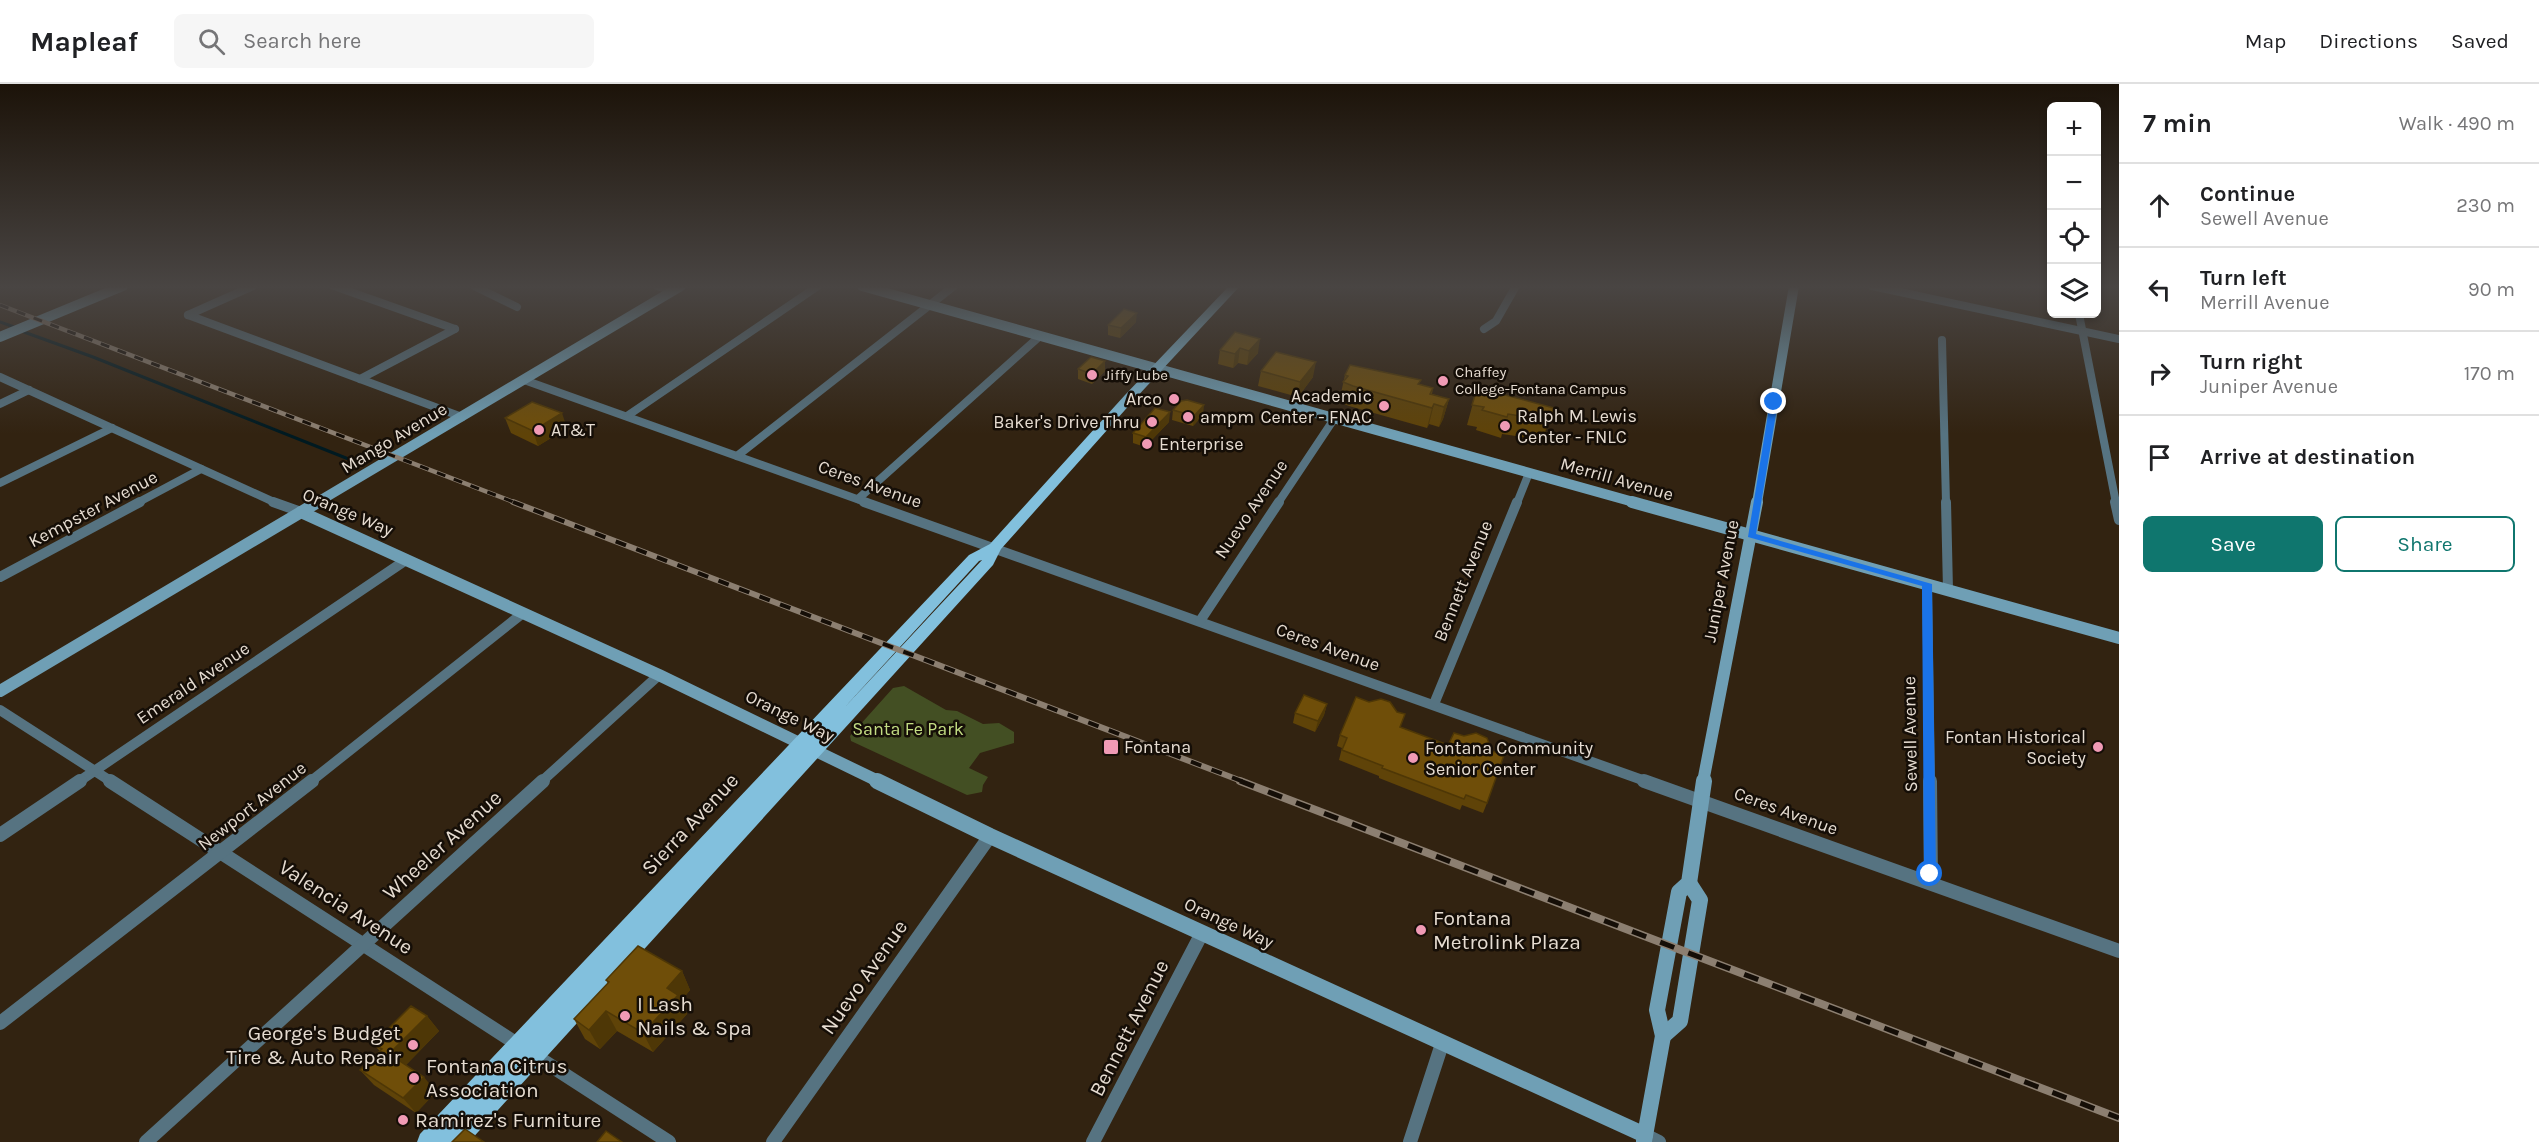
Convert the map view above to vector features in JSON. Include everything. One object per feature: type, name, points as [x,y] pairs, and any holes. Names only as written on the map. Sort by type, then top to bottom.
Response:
[{"type":"main road","name":"Sierra Avenue","points":[[428,1142],[526,1048],[806,748],[988,562],[995,548],[1121,406],[1190,335]]},
{"type":"main road","name":"Sierra Avenue","points":[[454,1142],[526,1048]]},
{"type":"street","points":[[243,335],[462,417]]},
{"type":"street","points":[[360,379],[443,335]]},
{"type":"street","name":"Mango Avenue","points":[[0,691],[598,335]]},
{"type":"street","points":[[627,416],[745,335]]},
{"type":"street","points":[[737,456],[891,335]]},
{"type":"street","name":"Juniper Avenue","points":[[1649,1140],[1663,1036],[1657,1010],[1679,892],[1689,883],[1701,800],[1785,335]]},
{"type":"street","points":[[2083,335],[2119,520]]},
{"type":"street","points":[[2104,335],[2119,339]]},
{"type":"street","points":[[858,499],[1040,336]]},
{"type":"street","name":"Merrill Avenue","points":[[1040,336],[2119,638]]},
{"type":"street","points":[[1941,340],[1948,590]]},
{"type":"street","name":"Orange Way","points":[[0,377],[659,675],[990,836],[1649,1140]]},
{"type":"street","name":"Ceres Avenue","points":[[524,380],[2119,951]]},
{"type":"street","points":[[0,404],[29,390]]},
{"type":"street","name":"Nuevo Avenue","points":[[1200,621],[1334,419]]},
{"type":"street","points":[[0,483],[112,428]]},
{"type":"street","name":"Kempster Avenue","points":[[0,577],[201,469]]},
{"type":"street","name":"Bennett Avenue","points":[[1434,704],[1529,473]]},
{"type":"street","name":"Emerald Avenue","points":[[0,835],[406,560]]},
{"type":"street","name":"Sewell Avenue","points":[[1927,584],[1931,883]]},
{"type":"street","name":"Newport Avenue","points":[[0,1023],[222,852],[523,613]]},
{"type":"street","name":"Wheeler Avenue","points":[[146,1142],[659,675]]},
{"type":"street","name":"Valencia Avenue","points":[[0,710],[669,1142]]},
{"type":"street","name":"Nuevo Avenue","points":[[772,1142],[990,836]]},
{"type":"street","name":"Juniper Avenue","points":[[1663,1036],[1680,1021],[1700,900],[1689,883]]},
{"type":"street","name":"Bennett Avenue","points":[[1094,1142],[1202,933]]},
{"type":"street","points":[[1410,1142],[1442,1044]]},
{"type":"green space","name":"Santa Fe Park","points":[[904,686],[946,710],[957,711],[983,724],[999,723],[1014,732],[1014,743],[980,753],[969,768],[988,777],[982,792],[967,795],[851,741],[850,736],[893,688]]},
{"type":"building","points":[[1232,335],[1247,335],[1260,339],[1249,351],[1240,348],[1235,354],[1220,350]]},
{"type":"building","points":[[1276,352],[1316,362],[1300,382],[1261,371]]},
{"type":"building","points":[[1091,357],[1105,361],[1092,374],[1078,369]]},
{"type":"building","points":[[1350,365],[1421,380],[1418,384],[1433,388],[1430,394],[1449,399],[1444,407],[1434,404],[1432,408],[1353,386],[1343,382],[1348,376],[1345,375]]},
{"type":"building","points":[[1486,390],[1554,408],[1549,420],[1508,414],[1507,417],[1482,410],[1484,407],[1472,405],[1476,392],[1484,394]]},
{"type":"building","points":[[1187,400],[1204,405],[1194,416],[1173,410],[1181,401]]},
{"type":"building","points":[[532,402],[562,413],[533,431],[505,418]]},
{"type":"building","points":[[1155,408],[1170,412],[1146,437],[1133,433]]},
{"type":"building","points":[[1304,695],[1327,704],[1318,721],[1295,713]]},
{"type":"building","name":"Fontana Community Senior Center","points":[[1356,697],[1369,702],[1381,699],[1390,702],[1397,712],[1405,714],[1400,727],[1448,745],[1454,733],[1464,736],[1476,733],[1487,738],[1492,751],[1504,755],[1487,803],[1466,795],[1464,799],[1342,750],[1347,738],[1340,735]]},
{"type":"building","points":[[638,946],[682,971],[667,988],[678,995],[643,1033],[606,1011],[589,1030],[574,1019],[609,982],[606,980]]},
{"type":"building","points":[[411,1006],[427,1016],[389,1054],[424,1077],[403,1098],[360,1070],[382,1049],[373,1044]]},
{"type":"building","points":[[465,1129],[484,1142],[452,1142]]},
{"type":"building","points":[[606,1131],[622,1142],[597,1142]]},
{"type":"waterway","points":[[33,335],[361,464]]},
{"type":"railway","points":[[79,335],[516,503]]},
{"type":"railway","points":[[513,502],[1244,782]]},
{"type":"railway","points":[[1240,781],[2119,1118]]},
{"type":"place","name":"Jiffy Lube","points":[[1092,375]]},
{"type":"place","name":"Chaffey College-Fontana Campus","points":[[1443,381]]},
{"type":"place","name":"Arco","points":[[1174,399]]},
{"type":"place","name":"Academic Center - FNAC","points":[[1384,406]]},
{"type":"place","name":"ampm","points":[[1188,417]]},
{"type":"place","name":"Baker's Drive Thru","points":[[1152,422]]},
{"type":"place","name":"Ralph M. Lewis Center - FNLC","points":[[1505,426]]},
{"type":"place","name":"AT&T","points":[[539,430]]},
{"type":"place","name":"Enterprise","points":[[1147,444]]},
{"type":"place","name":"Fontana","points":[[1111,747]]},
{"type":"place","name":"Fontan Historical Society","points":[[2098,747]]},
{"type":"place","name":"Fontana Community Senior Center","points":[[1413,758]]},
{"type":"place","name":"Fontana Metrolink Plaza","points":[[1421,930]]},
{"type":"place","name":"I Lash Nails & Spa","points":[[625,1016]]},
{"type":"place","name":"George's Budget Tire & Auto Repair","points":[[413,1045]]},
{"type":"place","name":"Fontana Citrus Association","points":[[414,1078]]},
{"type":"place","name":"Ramirez's Furniture","points":[[403,1120]]},
{"type":"route","points":[[1774,402],[1751,535],[1927,584],[1930,874]]}]
